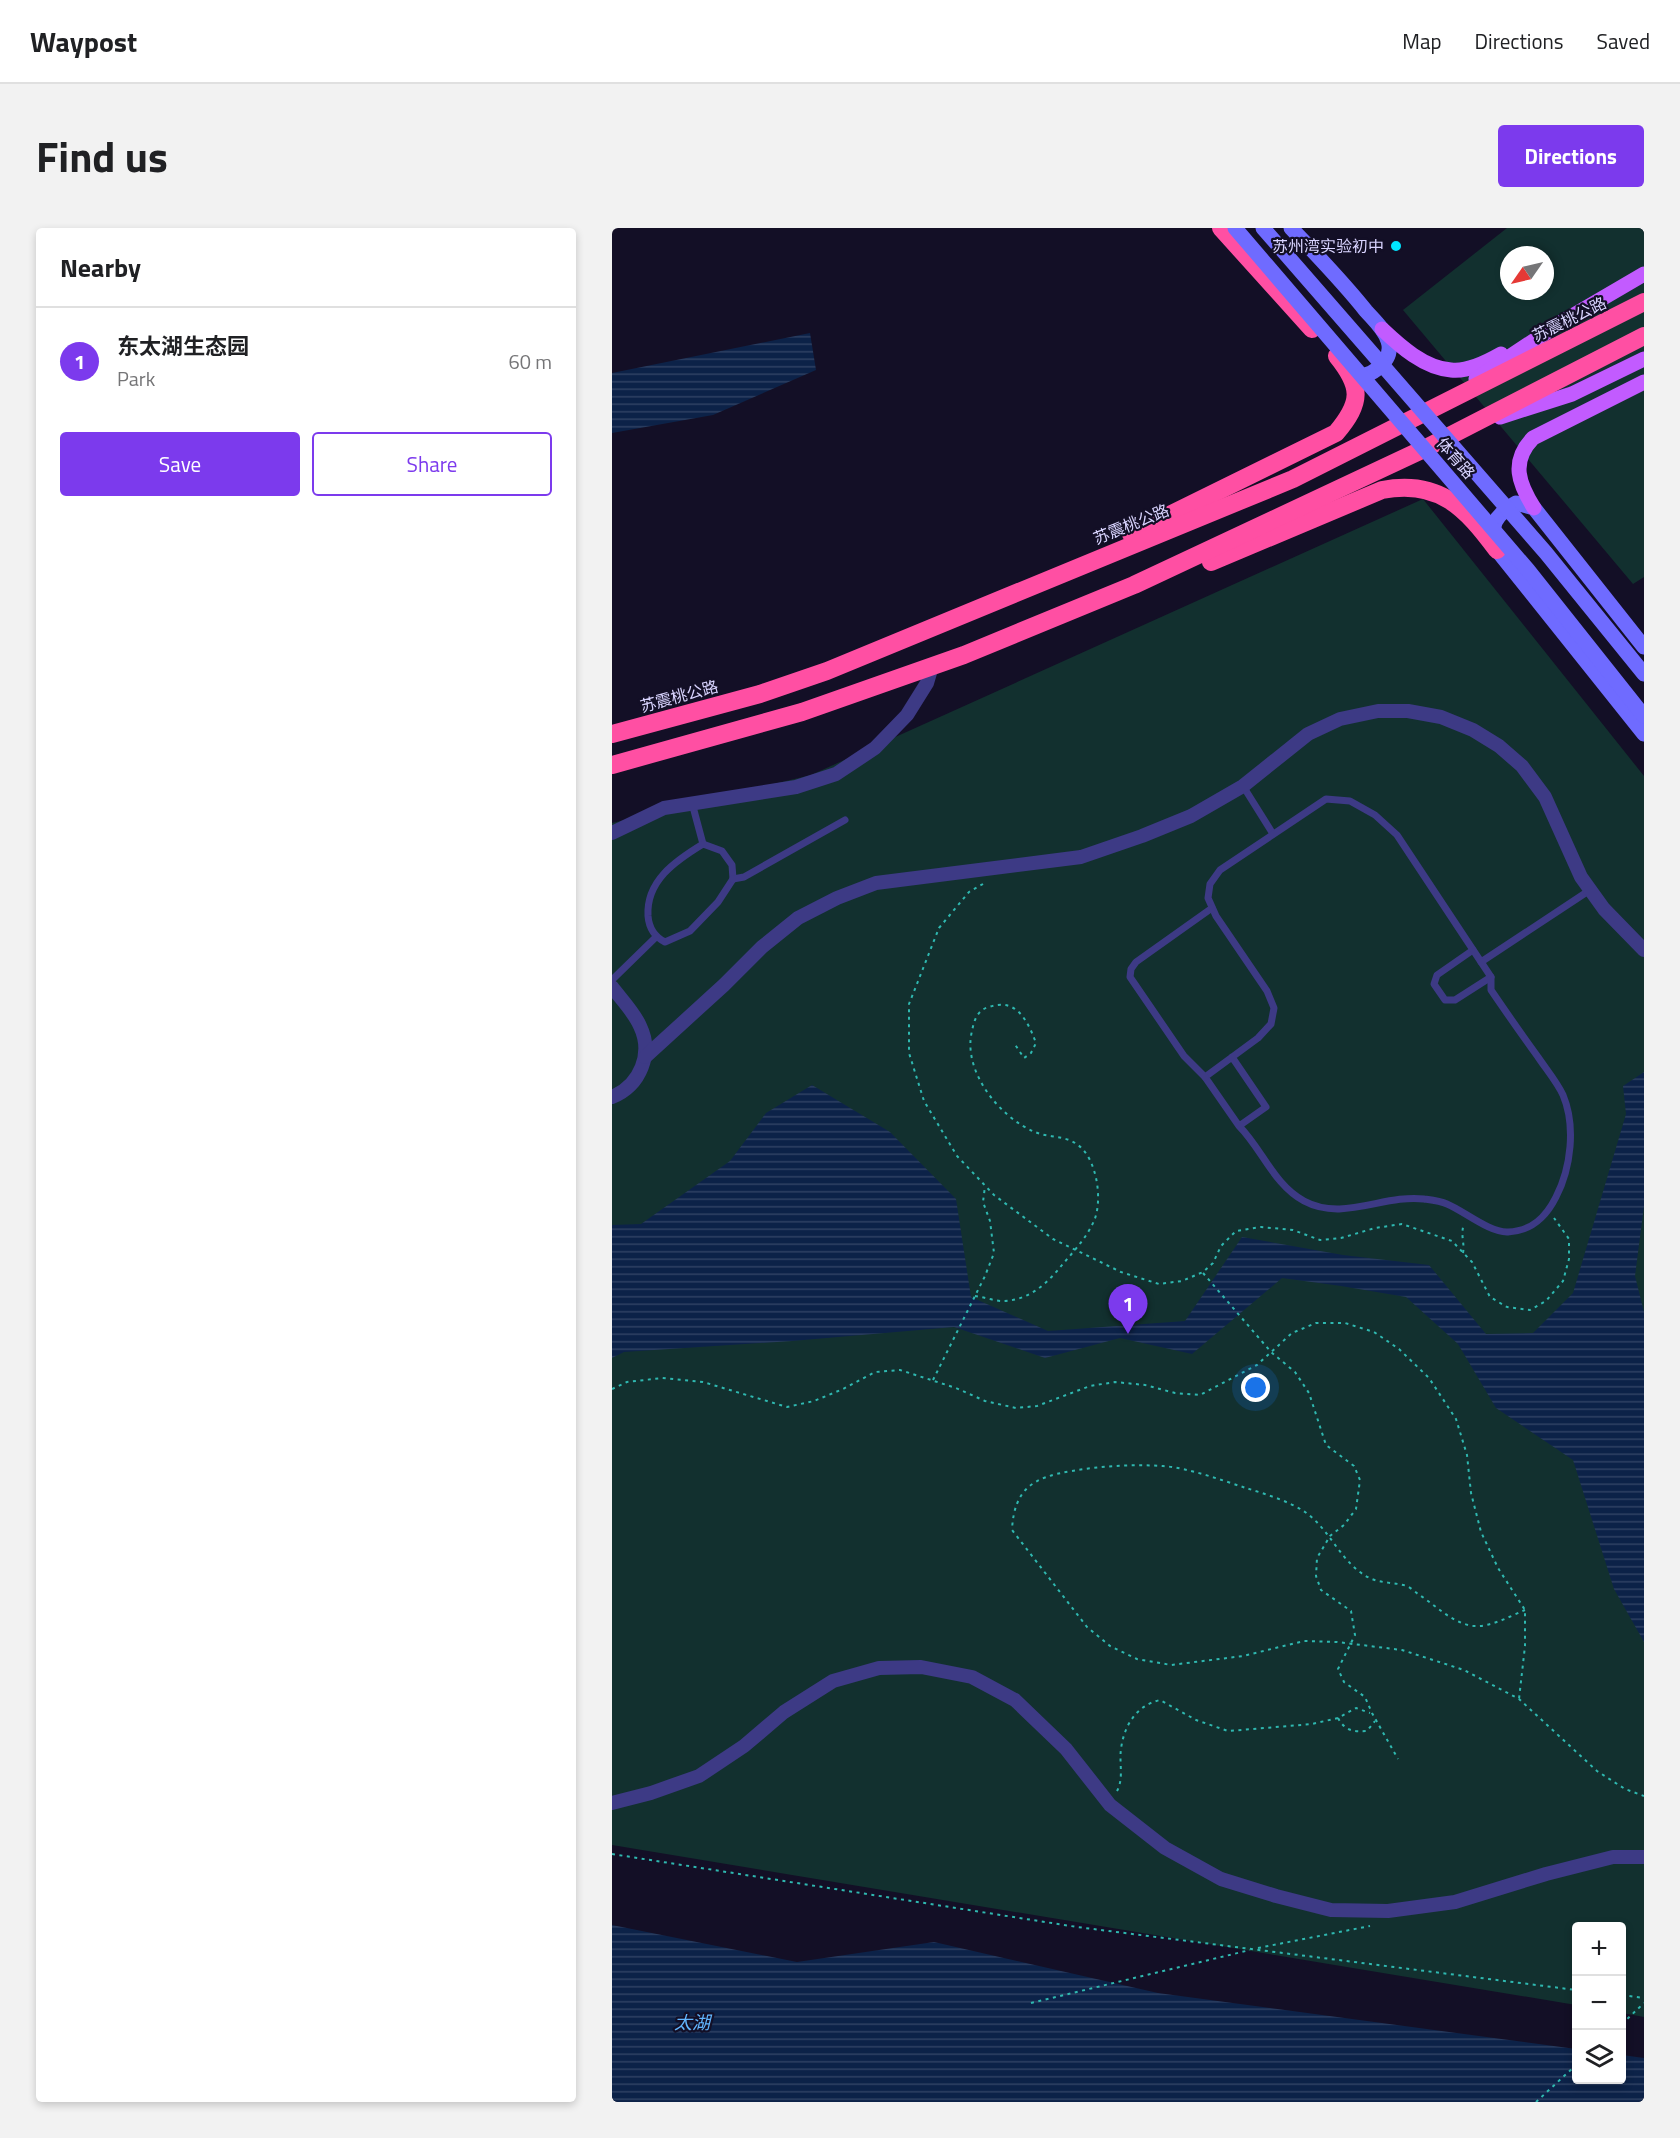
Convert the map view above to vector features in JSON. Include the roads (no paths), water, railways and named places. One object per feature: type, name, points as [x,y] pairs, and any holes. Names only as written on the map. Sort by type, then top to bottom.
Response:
[{"type":"highway","points":[[1002,598],[1336,433],[1347,419],[1355,405],[1357,389],[1350,373],[1221,228]]},
{"type":"highway","name":"苏震桃公路","points":[[612,734],[791,684],[1293,479],[1644,302]]},
{"type":"highway","points":[[612,765],[782,719],[932,666],[1134,585],[1469,427],[1644,336]]},
{"type":"highway","points":[[1076,609],[1156,586],[1382,490],[1401,486],[1418,488],[1448,499],[1463,509],[1497,550]]},
{"type":"main road","name":"体育路","points":[[1235,228],[1528,570],[1644,716]]},
{"type":"main road","name":"体育路","points":[[1263,228],[1546,553],[1644,674]]},
{"type":"main road","points":[[1291,228],[1402,348],[1423,361],[1451,370],[1467,369],[1494,358],[1562,322],[1644,274]]},
{"type":"main road","points":[[1441,403],[1562,322]]},
{"type":"main road","points":[[1350,373],[1366,376],[1384,363],[1390,350],[1388,339],[1382,329]]},
{"type":"main road","points":[[1469,427],[1572,394],[1644,359]]},
{"type":"main road","points":[[1644,382],[1533,438],[1525,446],[1520,457],[1520,478],[1525,493],[1534,508],[1644,647]]},
{"type":"main road","points":[[1534,508],[1516,503],[1500,513],[1494,524],[1493,537],[1497,550],[1644,734]]},
{"type":"street","points":[[612,833],[664,808],[795,787],[836,774],[875,748],[907,716],[927,683],[932,666]]},
{"type":"street","points":[[645,1057],[762,947],[798,918],[837,898],[876,883],[1081,857],[1142,836],[1191,816],[1243,786],[1308,734],[1340,719],[1378,711],[1408,711],[1441,717],[1473,730],[1499,746],[1522,766],[1545,797],[1581,877],[1604,909],[1644,950]]},
{"type":"street","points":[[612,987],[640,1024],[645,1040],[645,1057],[640,1073],[629,1087],[612,1097]]},
{"type":"street","points":[[612,1000],[629,1010]]},
{"type":"street","points":[[612,1803],[651,1793],[699,1776],[744,1746],[784,1713],[833,1680],[879,1668],[921,1667],[972,1677],[1015,1701],[1066,1749],[1110,1805],[1165,1848],[1221,1880],[1276,1896],[1332,1910],[1388,1911],[1455,1902],[1546,1874],[1613,1857],[1644,1857]]},
{"type":"lane","points":[[1243,786],[1273,834]]},
{"type":"lane","points":[[1206,1077],[1258,1038],[1271,1024],[1274,1008],[1266,991],[1212,908],[1208,898],[1210,884],[1220,870],[1326,799],[1350,801],[1375,815],[1397,835],[1491,977],[1491,990],[1563,1096],[1570,1128],[1569,1155],[1564,1181],[1549,1211],[1526,1229],[1505,1233],[1444,1203],[1400,1198],[1344,1210],[1322,1208],[1304,1202],[1288,1190],[1239,1126],[1206,1077],[1184,1056],[1130,977],[1131,969],[1136,962],[1212,908]]},
{"type":"lane","points":[[692,803],[703,844]]},
{"type":"lane","points":[[733,879],[744,877],[845,820]]},
{"type":"lane","points":[[703,844],[722,851],[732,865],[733,879],[718,902],[690,931],[666,942],[656,937],[648,920],[648,901],[655,882],[687,854],[703,844]]},
{"type":"lane","points":[[1481,962],[1590,890]]},
{"type":"lane","points":[[612,980],[656,937]]},
{"type":"lane","points":[[1473,950],[1437,975],[1434,984],[1445,1000],[1455,1000],[1491,977]]},
{"type":"lane","points":[[1232,1057],[1266,1107],[1239,1126]]},
{"type":"water","points":[[810,333],[816,370],[713,415],[612,433],[612,373]]},
{"type":"water","points":[[1644,1072],[1644,1206],[1635,1276],[1644,1312],[1644,1642],[1614,1589],[1573,1460],[1496,1408],[1458,1344],[1406,1297],[1282,1278],[1192,1354],[1120,1338],[1045,1358],[954,1327],[624,1352],[612,1358],[612,1225],[641,1224],[730,1161],[766,1113],[812,1085],[890,1132],[956,1199],[971,1297],[1048,1331],[1185,1321],[1242,1237],[1343,1255],[1429,1265],[1486,1334],[1533,1333],[1573,1293],[1626,1114],[1623,1086]]},
{"type":"water","name":"太湖","points":[[612,1925],[797,1962],[934,1942],[1158,1993],[1572,2048],[1572,2084],[1626,2084],[1626,2056],[1644,2058],[1644,2102],[612,2102]]},
{"type":"place","name":"苏州湾实验初中","points":[[1396,246]]},
{"type":"place","name":"东太湖生态园","points":[[1128,1334]]}]
